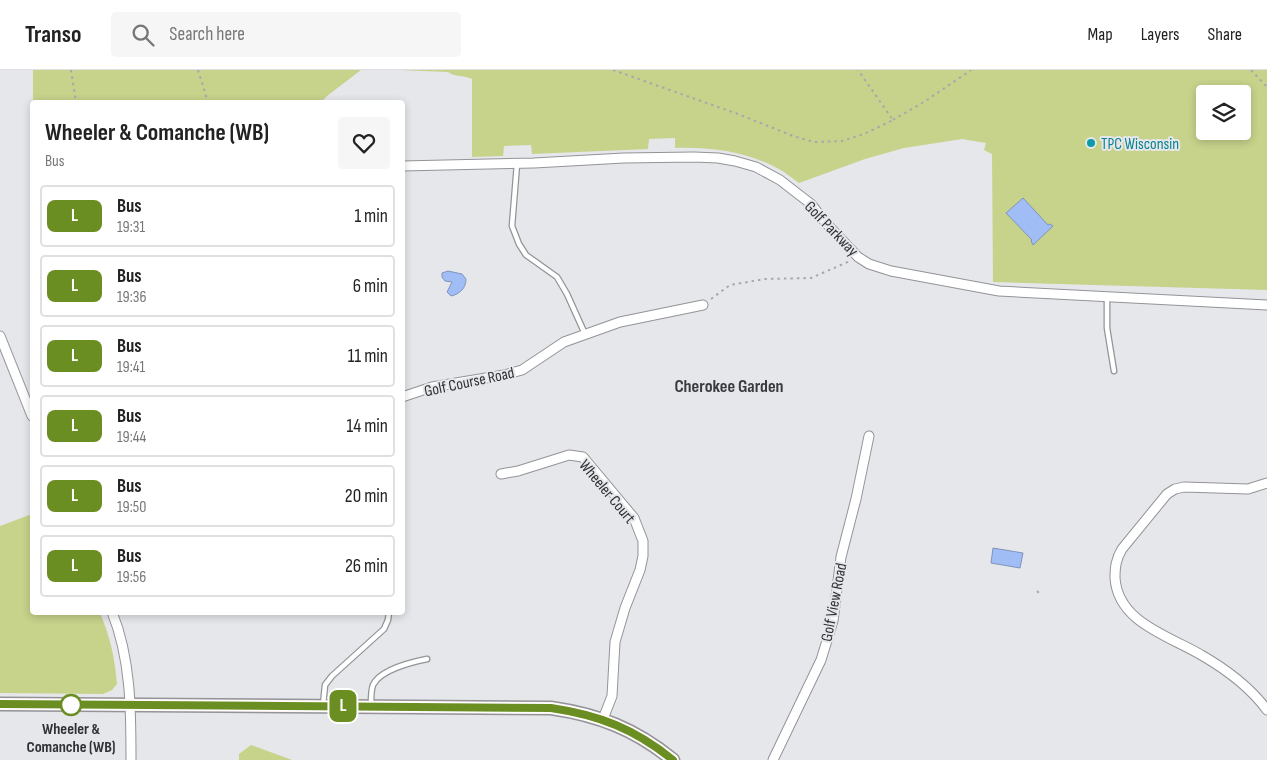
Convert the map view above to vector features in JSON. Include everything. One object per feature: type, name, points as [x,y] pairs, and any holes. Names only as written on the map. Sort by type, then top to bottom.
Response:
[{"type":"street","name":"Golf Parkway","points":[[405,166],[518,164],[624,158],[694,157],[735,161],[768,172],[780,180],[811,204],[858,257],[868,264],[891,272],[999,290],[1267,304]]},
{"type":"street","name":"Golf Course Road","points":[[405,396],[432,387],[504,375],[522,370],[564,342],[585,334],[620,322],[703,305]]},
{"type":"street","points":[[0,336],[30,411]]},
{"type":"street","name":"Golf View Road","points":[[773,760],[821,660],[833,621],[841,557],[856,499],[869,436]]},
{"type":"street","name":"Wheeler Court","points":[[501,474],[518,472],[569,455],[583,457],[634,518],[640,532],[644,556],[618,627],[615,642],[612,696],[603,719]]},
{"type":"street","points":[[1267,483],[1248,488],[1184,487],[1175,489],[1167,494],[1116,558],[1115,569],[1116,591],[1125,607],[1134,616],[1161,635],[1208,659],[1253,692],[1267,710]]},
{"type":"street","points":[[113,615],[125,653],[131,760]]},
{"type":"street","points":[[0,704],[551,708],[579,712],[630,730],[674,760]]},
{"type":"lane","points":[[518,164],[512,226],[518,244],[526,255],[557,277],[585,334]]},
{"type":"lane","points":[[1107,297],[1107,328],[1114,372]]},
{"type":"lane","points":[[323,706],[326,685],[332,676],[384,629],[389,615]]},
{"type":"lane","points":[[371,706],[372,686],[377,680],[400,666],[427,659]]},
{"type":"path","points":[[71,70],[76,100]]},
{"type":"path","points":[[198,70],[207,100]]},
{"type":"path","points":[[613,70],[814,142],[842,141],[864,134],[927,100],[971,70]]},
{"type":"path","points":[[858,70],[893,120]]},
{"type":"path","points":[[1250,70],[1267,88]]},
{"type":"path","points":[[703,305],[730,285],[765,279],[812,278],[858,257]]},
{"type":"path","points":[[1037,591],[1040,594]]},
{"type":"green space","points":[[33,70],[361,70],[323,100],[33,100]]},
{"type":"green space","name":"TPC Wisconsin","points":[[399,70],[1267,70],[1267,290],[993,282],[992,154],[984,150],[986,143],[962,139],[904,148],[865,159],[799,183],[762,161],[738,153],[713,149],[675,148],[675,138],[649,139],[648,149],[532,154],[531,145],[504,146],[503,156],[472,157],[472,79],[448,72]]},
{"type":"green space","points":[[30,515],[30,615],[101,615],[107,630],[115,666],[117,684],[112,690],[103,694],[0,693],[0,526]]},
{"type":"green space","points":[[251,745],[292,760],[239,760],[239,754]]},
{"type":"water","points":[[1023,198],[1048,225],[1053,226],[1033,245],[1032,240],[1006,213]]},
{"type":"water","points":[[448,271],[462,274],[466,279],[462,290],[451,296],[447,292],[452,282],[445,281],[442,277],[442,273]]},
{"type":"water","points":[[993,548],[1023,553],[1020,568],[991,563]]},
{"type":"bus line","name":"L","points":[[0,704],[551,708],[579,712],[630,730],[673,760]]},
{"type":"place","name":"TPC Wisconsin","points":[[1091,143]]},
{"type":"place","name":"Wheeler & Comanche (WB)","points":[[71,705]]},
{"type":"district","name":"Cherokee Garden","points":[[729,386]]}]
